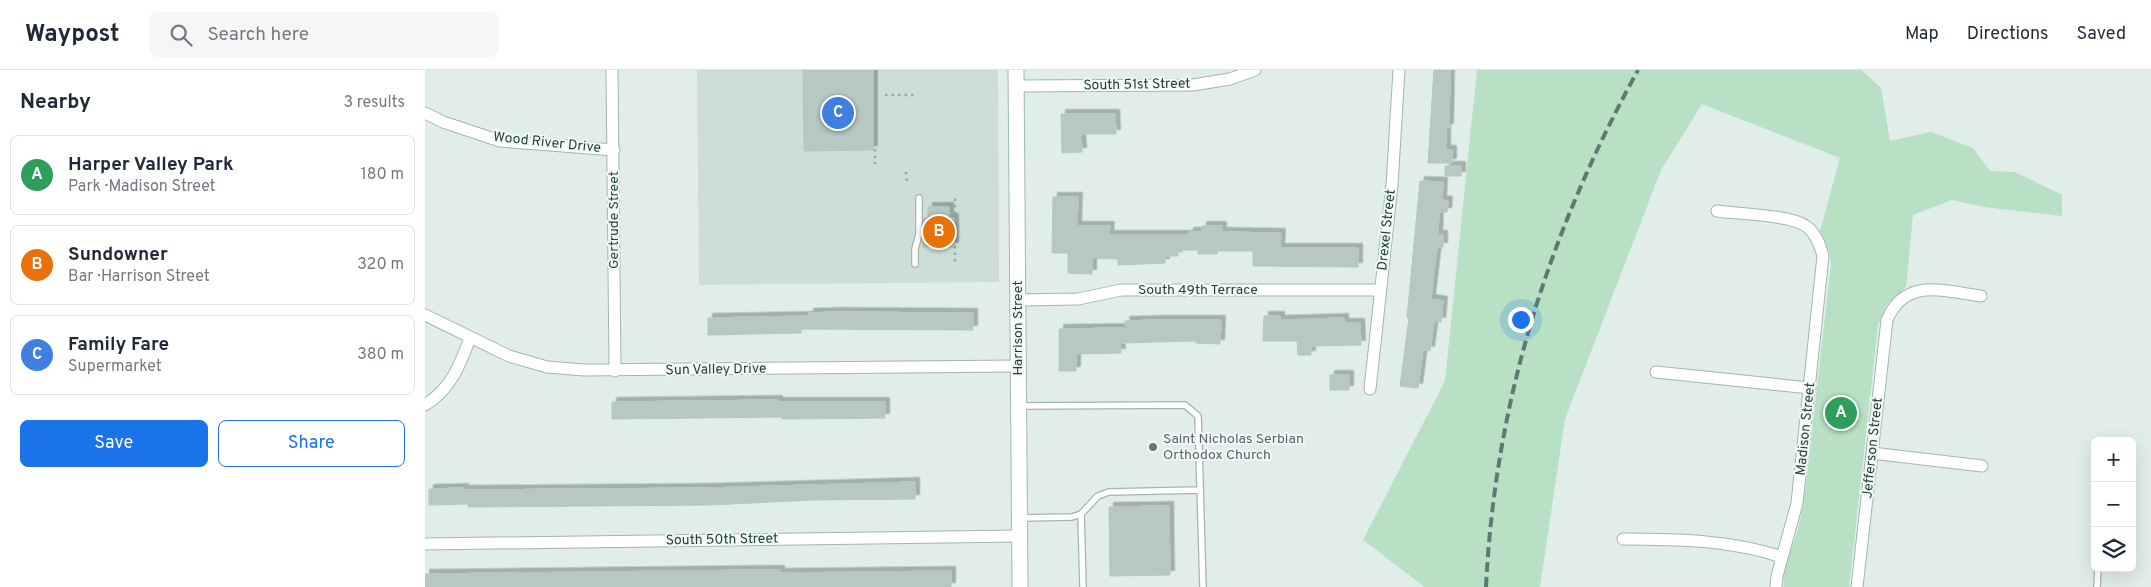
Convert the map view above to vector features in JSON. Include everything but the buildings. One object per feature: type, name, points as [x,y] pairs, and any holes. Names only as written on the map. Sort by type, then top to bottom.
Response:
[{"type":"main road","name":"Harrison Street","points":[[1015,70],[1020,587]]},
{"type":"street","name":"Gertrude Street","points":[[612,70],[615,371]]},
{"type":"street","name":"South 51st Street","points":[[1016,86],[1193,85],[1230,79],[1255,70]]},
{"type":"street","name":"Drexel Street","points":[[1370,389],[1392,185],[1399,70]]},
{"type":"street","name":"Wood River Drive","points":[[425,113],[443,122],[501,141],[614,150]]},
{"type":"street","name":"Madison Street","points":[[1717,211],[1788,219],[1799,222],[1813,232],[1821,246],[1823,268],[1797,503],[1777,576],[1776,587]]},
{"type":"street","name":"Jefferson Street","points":[[1857,587],[1887,320],[1891,309],[1909,293],[1922,289],[1981,296]]},
{"type":"street","name":"South 49th Terrace","points":[[1017,300],[1078,299],[1121,290],[1380,290]]},
{"type":"street","name":"Sun Valley Drive","points":[[425,315],[509,356],[547,367],[615,371],[1018,366]]},
{"type":"street","points":[[425,405],[445,390],[458,369],[470,338]]},
{"type":"street","points":[[1656,372],[1810,388]]},
{"type":"street","points":[[1872,453],[1982,466]]},
{"type":"street","name":"South 50th Street","points":[[425,544],[1019,536]]},
{"type":"street","points":[[1623,539],[1728,543],[1756,548],[1782,557]]},
{"type":"lane","points":[[915,264],[915,249],[919,234],[919,198]]},
{"type":"lane","points":[[1018,406],[1185,405],[1198,416],[1203,587]]},
{"type":"lane","points":[[1019,518],[1081,514],[1098,496],[1109,492],[1200,490]]},
{"type":"lane","points":[[1081,514],[1083,587]]},
{"type":"lane","points":[[2097,587],[2098,572]]},
{"type":"path","points":[[885,95],[915,95]]},
{"type":"path","points":[[875,149],[875,164]]},
{"type":"path","points":[[907,172],[907,182]]},
{"type":"path","points":[[955,198],[955,214]]},
{"type":"path","points":[[955,246],[955,263]]},
{"type":"shaded area","points":[[697,70],[998,70],[999,282],[699,285]]},
{"type":"green space","points":[[1477,70],[1861,70],[1881,88],[1890,141],[1931,132],[1973,148],[1990,171],[2015,172],[2062,195],[2062,216],[1984,207],[1952,200],[1913,215],[1906,287],[1887,304],[1878,325],[1849,587],[1784,587],[1783,574],[1798,529],[1804,501],[1831,264],[1829,250],[1820,231],[1840,158],[1702,104],[1661,170],[1565,419],[1540,587],[1425,587],[1363,540],[1445,381]]},
{"type":"railway","points":[[1486,587],[1491,518],[1501,451],[1515,384],[1532,320],[1553,256],[1578,193],[1606,131],[1638,70]]},
{"type":"place","name":"Family Fare","points":[[838,113]]},
{"type":"place","name":"Sundowner","points":[[939,232]]},
{"type":"place","name":"Harper Valley Park","points":[[1841,413]]},
{"type":"place","name":"Saint Nicholas Serbian Orthodox Church","points":[[1153,447]]}]
